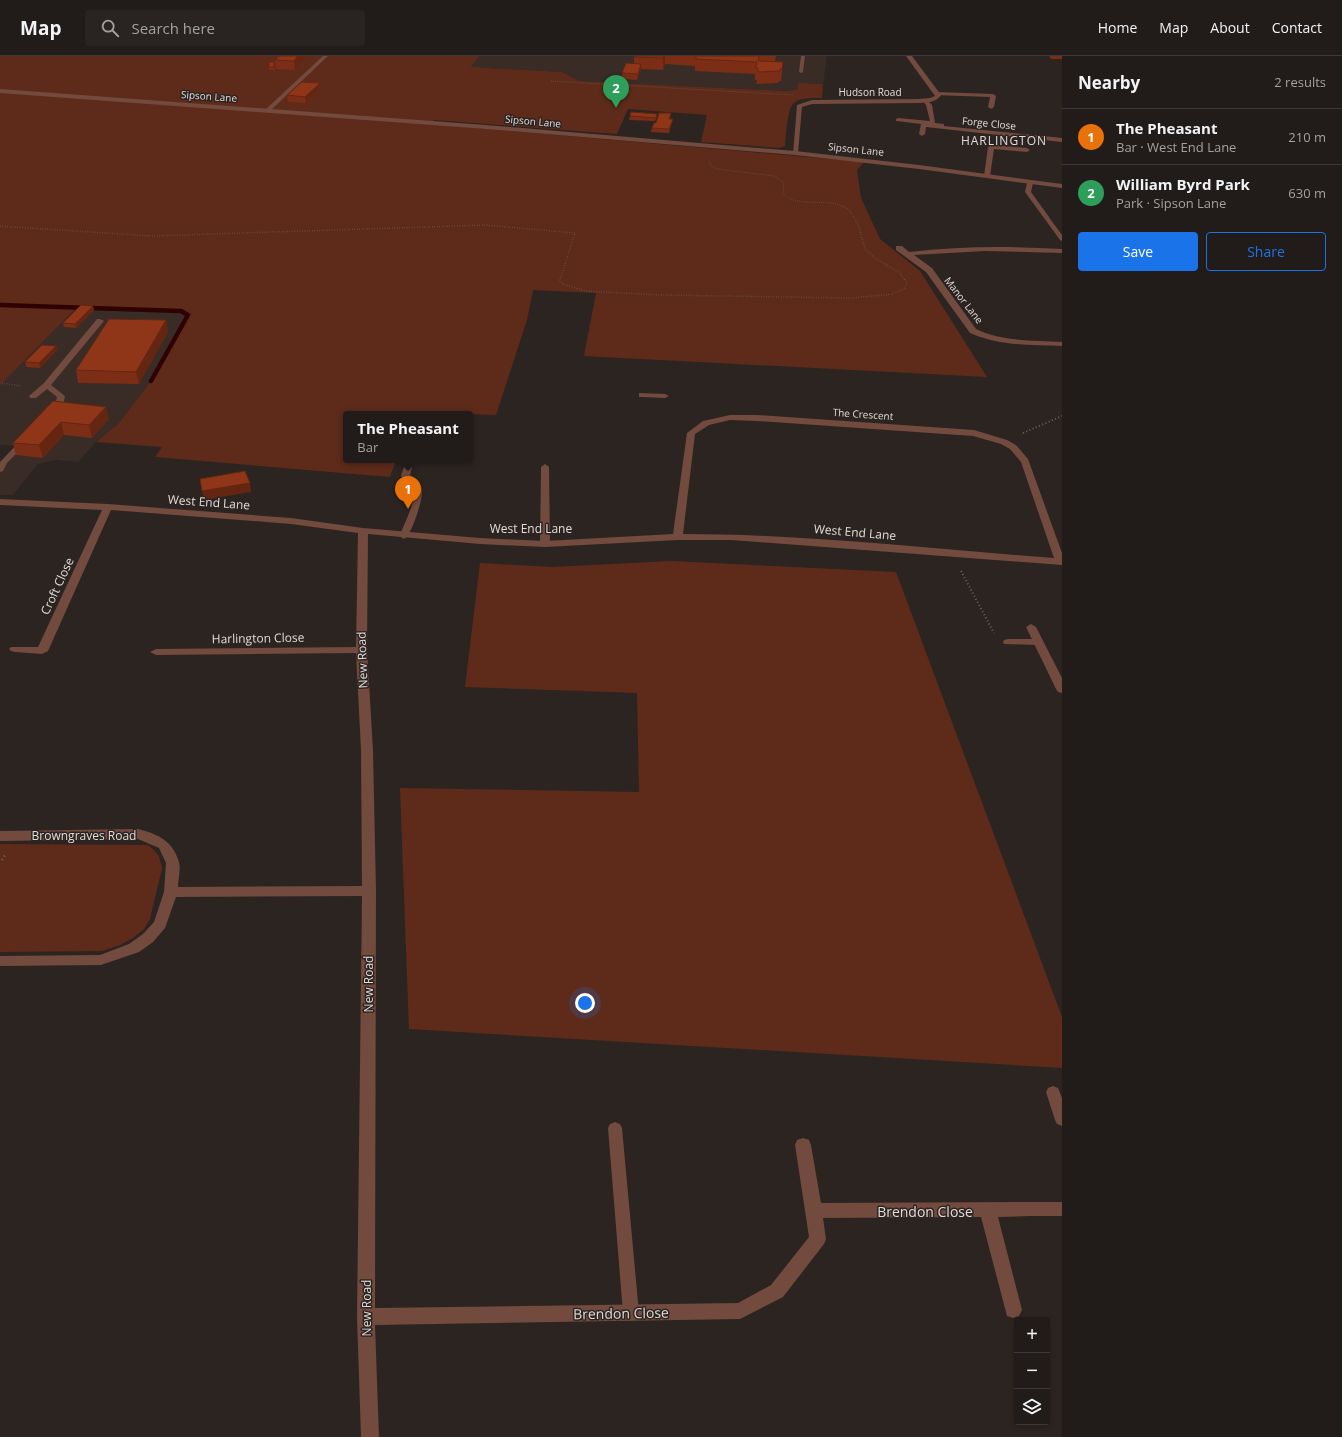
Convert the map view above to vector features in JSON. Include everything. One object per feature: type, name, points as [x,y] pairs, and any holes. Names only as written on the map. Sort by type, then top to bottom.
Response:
[{"type":"street","points":[[909,56],[937,94],[937,97],[926,101]]},
{"type":"street","name":"Sipson Lane","points":[[0,91],[494,127],[795,153],[881,162],[1030,183],[1062,186]]},
{"type":"street","name":"Hudson Road","points":[[812,102],[926,101]]},
{"type":"street","points":[[795,153],[799,106],[812,102]]},
{"type":"street","points":[[987,176],[991,147],[1027,150]]},
{"type":"street","points":[[1030,183],[1028,192],[1046,217]]},
{"type":"street","name":"Manor Lane","points":[[899,248],[928,270],[973,330],[977,333],[1000,340],[1062,344]]},
{"type":"street","points":[[908,254],[931,251],[994,248],[1062,251]]},
{"type":"street","name":"The Crescent","points":[[678,537],[691,433],[698,427],[708,422],[732,417],[757,418],[955,431],[974,433],[1004,442],[1016,450],[1025,461],[1061,562]]},
{"type":"street","name":"West End Lane","points":[[0,502],[108,508],[291,522],[404,536],[545,544],[678,537],[784,540],[1061,562]]},
{"type":"street","name":"Croft Close","points":[[15,649],[42,651],[108,508]]},
{"type":"street","name":"New Road","points":[[363,531],[361,650],[367,750],[369,891],[366,1317],[370,1437]]},
{"type":"street","points":[[1031,627],[1062,690]]},
{"type":"street","name":"Harlington Close","points":[[156,652],[361,650]]},
{"type":"street","name":"Browngraves Road","points":[[0,836],[138,834],[147,836],[164,845],[170,854],[173,863],[171,892],[160,924],[155,932],[142,943],[120,954],[100,960],[0,961]]},
{"type":"street","points":[[171,892],[369,891]]},
{"type":"street","name":"Brendon Close","points":[[366,1317],[740,1311],[777,1291],[818,1240],[802,1144]]},
{"type":"street","name":"Brendon Close","points":[[814,1211],[1030,1209]]},
{"type":"street","name":"Brendon Close","points":[[988,1210],[1013,1310]]},
{"type":"lane","points":[[268,110],[326,56]]},
{"type":"lane","points":[[801,72],[803,56]]},
{"type":"lane","points":[[937,94],[993,96],[990,107]]},
{"type":"lane","points":[[926,101],[929,105],[933,124]]},
{"type":"lane","points":[[898,120],[959,127]]},
{"type":"lane","name":"Forge Close","points":[[922,134],[923,125],[945,130],[1062,140]]},
{"type":"lane","points":[[1046,217],[1062,239]]},
{"type":"lane","points":[[33,396],[47,385],[100,321]]},
{"type":"lane","points":[[47,385],[64,399],[48,418]]},
{"type":"lane","points":[[642,395],[665,396]]},
{"type":"lane","points":[[0,469],[4,462],[31,435]]},
{"type":"lane","points":[[404,536],[418,497],[418,490],[413,481],[405,476],[409,463]]},
{"type":"lane","points":[[545,467],[545,544]]},
{"type":"lane","points":[[1008,642],[1038,642]]},
{"type":"lane","points":[[1053,1092],[1062,1120]]},
{"type":"lane","points":[[615,1128],[631,1313]]},
{"type":"lane","points":[[1030,1209],[1062,1209]]},
{"type":"path","points":[[551,81],[789,94],[806,98],[812,102]]},
{"type":"path","points":[[0,226],[152,236],[485,226],[575,233],[560,280],[562,284],[586,291],[660,295],[852,298],[893,294],[905,288],[907,283],[906,279],[901,273],[876,258],[865,249],[861,233],[850,210],[837,204],[789,199],[784,195],[783,182],[780,179],[774,176],[717,169],[711,166],[709,155]]},
{"type":"path","points":[[1004,442],[1062,416]]},
{"type":"path","points":[[957,565],[996,636]]},
{"type":"shaded area","points":[[0,56],[479,56],[471,67],[562,72],[579,81],[787,91],[798,89],[798,83],[823,84],[822,98],[807,98],[794,103],[787,123],[785,146],[779,148],[701,142],[707,115],[628,109],[617,134],[434,120],[431,124],[864,162],[857,170],[861,198],[880,239],[920,271],[987,377],[584,356],[596,293],[533,290],[527,320],[496,415],[473,414],[473,411],[343,411],[343,463],[395,463],[390,477],[155,457],[162,447],[96,442],[118,424],[151,381],[187,315],[181,311],[77,307],[0,385]]},
{"type":"shaded area","points":[[479,56],[827,56],[823,84],[799,83],[798,89],[787,91],[579,81],[562,72],[471,67]]},
{"type":"shaded area","points":[[0,305],[181,311],[188,315],[151,381],[118,424],[96,442],[78,462],[56,460],[38,464],[13,495],[0,495],[0,469],[19,446],[0,445]]},
{"type":"shaded area","points":[[671,561],[896,572],[1062,1017],[1062,1068],[409,1029],[400,788],[639,792],[637,693],[465,687],[480,563],[553,567]]},
{"type":"shaded area","points":[[0,844],[148,845],[159,856],[162,868],[150,919],[144,929],[133,938],[120,945],[102,951],[0,952]]},
{"type":"building","points":[[280,56],[298,56],[294,61],[275,60]]},
{"type":"building","points":[[635,56],[664,56],[663,58]]},
{"type":"building","points":[[696,56],[759,56],[758,61],[783,62],[782,69],[780,69],[780,71],[758,72],[758,68],[756,68],[757,62],[696,59]]},
{"type":"building","points":[[269,62],[274,62],[274,67],[269,67]]},
{"type":"building","points":[[626,63],[641,64],[638,74],[622,73]]},
{"type":"building","points":[[302,82],[320,83],[305,97],[287,95]]},
{"type":"building","points":[[631,112],[657,114],[656,118],[630,116]]},
{"type":"building","points":[[659,113],[671,113],[669,119],[673,119],[669,129],[652,128],[654,123],[656,123]]},
{"type":"building","points":[[81,305],[93,306],[75,324],[63,323]]},
{"type":"building","points":[[109,319],[166,320],[136,372],[76,370]]},
{"type":"building","points":[[42,345],[56,346],[39,363],[25,362]]},
{"type":"building","points":[[53,401],[106,407],[89,425],[61,422],[39,445],[13,443]]},
{"type":"building","points":[[245,471],[250,483],[202,491],[200,479]]},
{"type":"waterway","points":[[0,305],[181,311],[188,315],[151,381]]},
{"type":"place","name":"William Byrd Park","points":[[616,108]]},
{"type":"place","name":"The Pheasant","points":[[408,509]]},
{"type":"district","name":"HARLINGTON","points":[[1004,140]]}]
